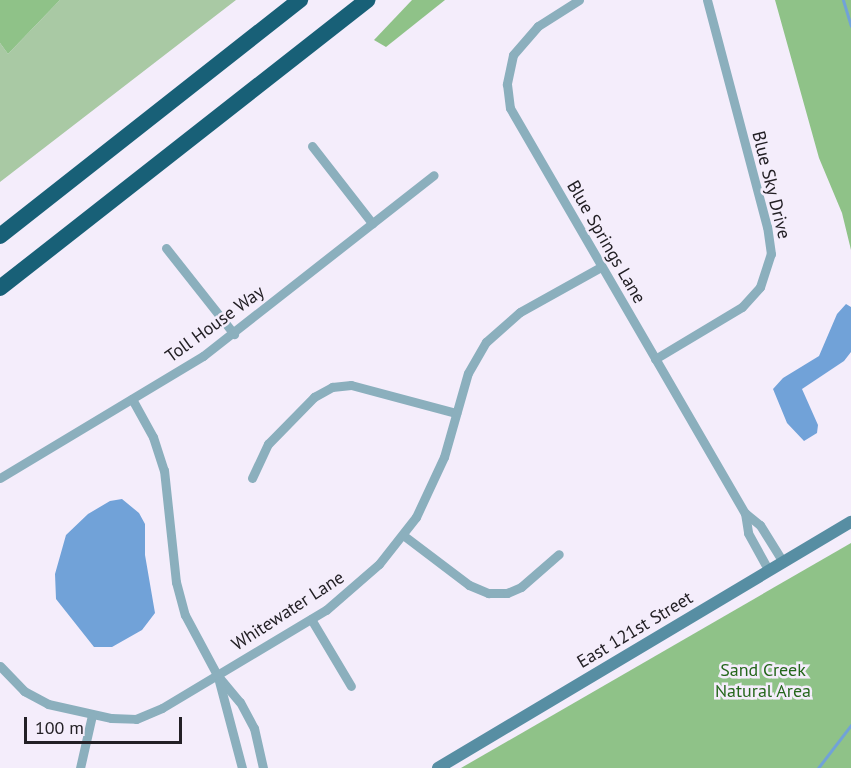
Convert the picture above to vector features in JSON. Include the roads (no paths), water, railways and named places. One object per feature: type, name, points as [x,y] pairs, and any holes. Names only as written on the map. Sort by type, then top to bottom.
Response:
[{"type":"highway","points":[[0,236],[300,0]]},
{"type":"highway","points":[[0,288],[367,0]]},
{"type":"street","name":"Blue Springs Lane","points":[[579,0],[538,26],[520,45],[508,70],[507,91],[515,118],[745,513],[760,525],[783,562]]},
{"type":"street","name":"Blue Sky Drive","points":[[655,359],[742,307],[760,287],[771,254],[767,227],[706,0]]},
{"type":"street","points":[[312,146],[372,223]]},
{"type":"street","name":"Toll House Way","points":[[0,478],[132,399],[234,334],[434,175]]},
{"type":"street","points":[[166,248],[234,334]]},
{"type":"street","name":"Whitewater Lane","points":[[0,666],[36,698],[92,715],[136,718],[217,675],[311,619],[367,577],[403,535],[435,477],[472,362],[493,334],[520,312],[601,267]]},
{"type":"street","points":[[252,478],[268,444],[314,397],[332,387],[351,385],[456,413]]},
{"type":"street","points":[[132,399],[153,436],[164,470],[176,582],[185,615],[217,675],[240,702],[254,728],[263,768]]},
{"type":"street","name":"Blue Springs Lane","points":[[745,513],[748,532],[769,571]]},
{"type":"street","name":"East 121st Street","points":[[438,768],[851,522]]},
{"type":"street","points":[[403,535],[469,585],[498,594],[533,580],[559,554]]},
{"type":"street","points":[[311,619],[351,686]]},
{"type":"street","points":[[217,675],[242,768]]},
{"type":"street","points":[[80,768],[92,715]]},
{"type":"water","points":[[846,304],[851,307],[851,352],[844,361],[802,389],[818,425],[817,433],[804,441],[787,423],[773,389],[783,378],[819,356],[837,314]]},
{"type":"water","points":[[122,499],[139,513],[145,524],[145,555],[155,613],[142,630],[112,647],[94,647],[56,599],[55,574],[66,535],[88,514],[110,501]]},
{"type":"waterway","points":[[843,0],[851,26]]},
{"type":"waterway","points":[[818,768],[851,725]]},
{"type":"park label","name":"Sand Creek Natural Area","points":[[763,681]]}]
